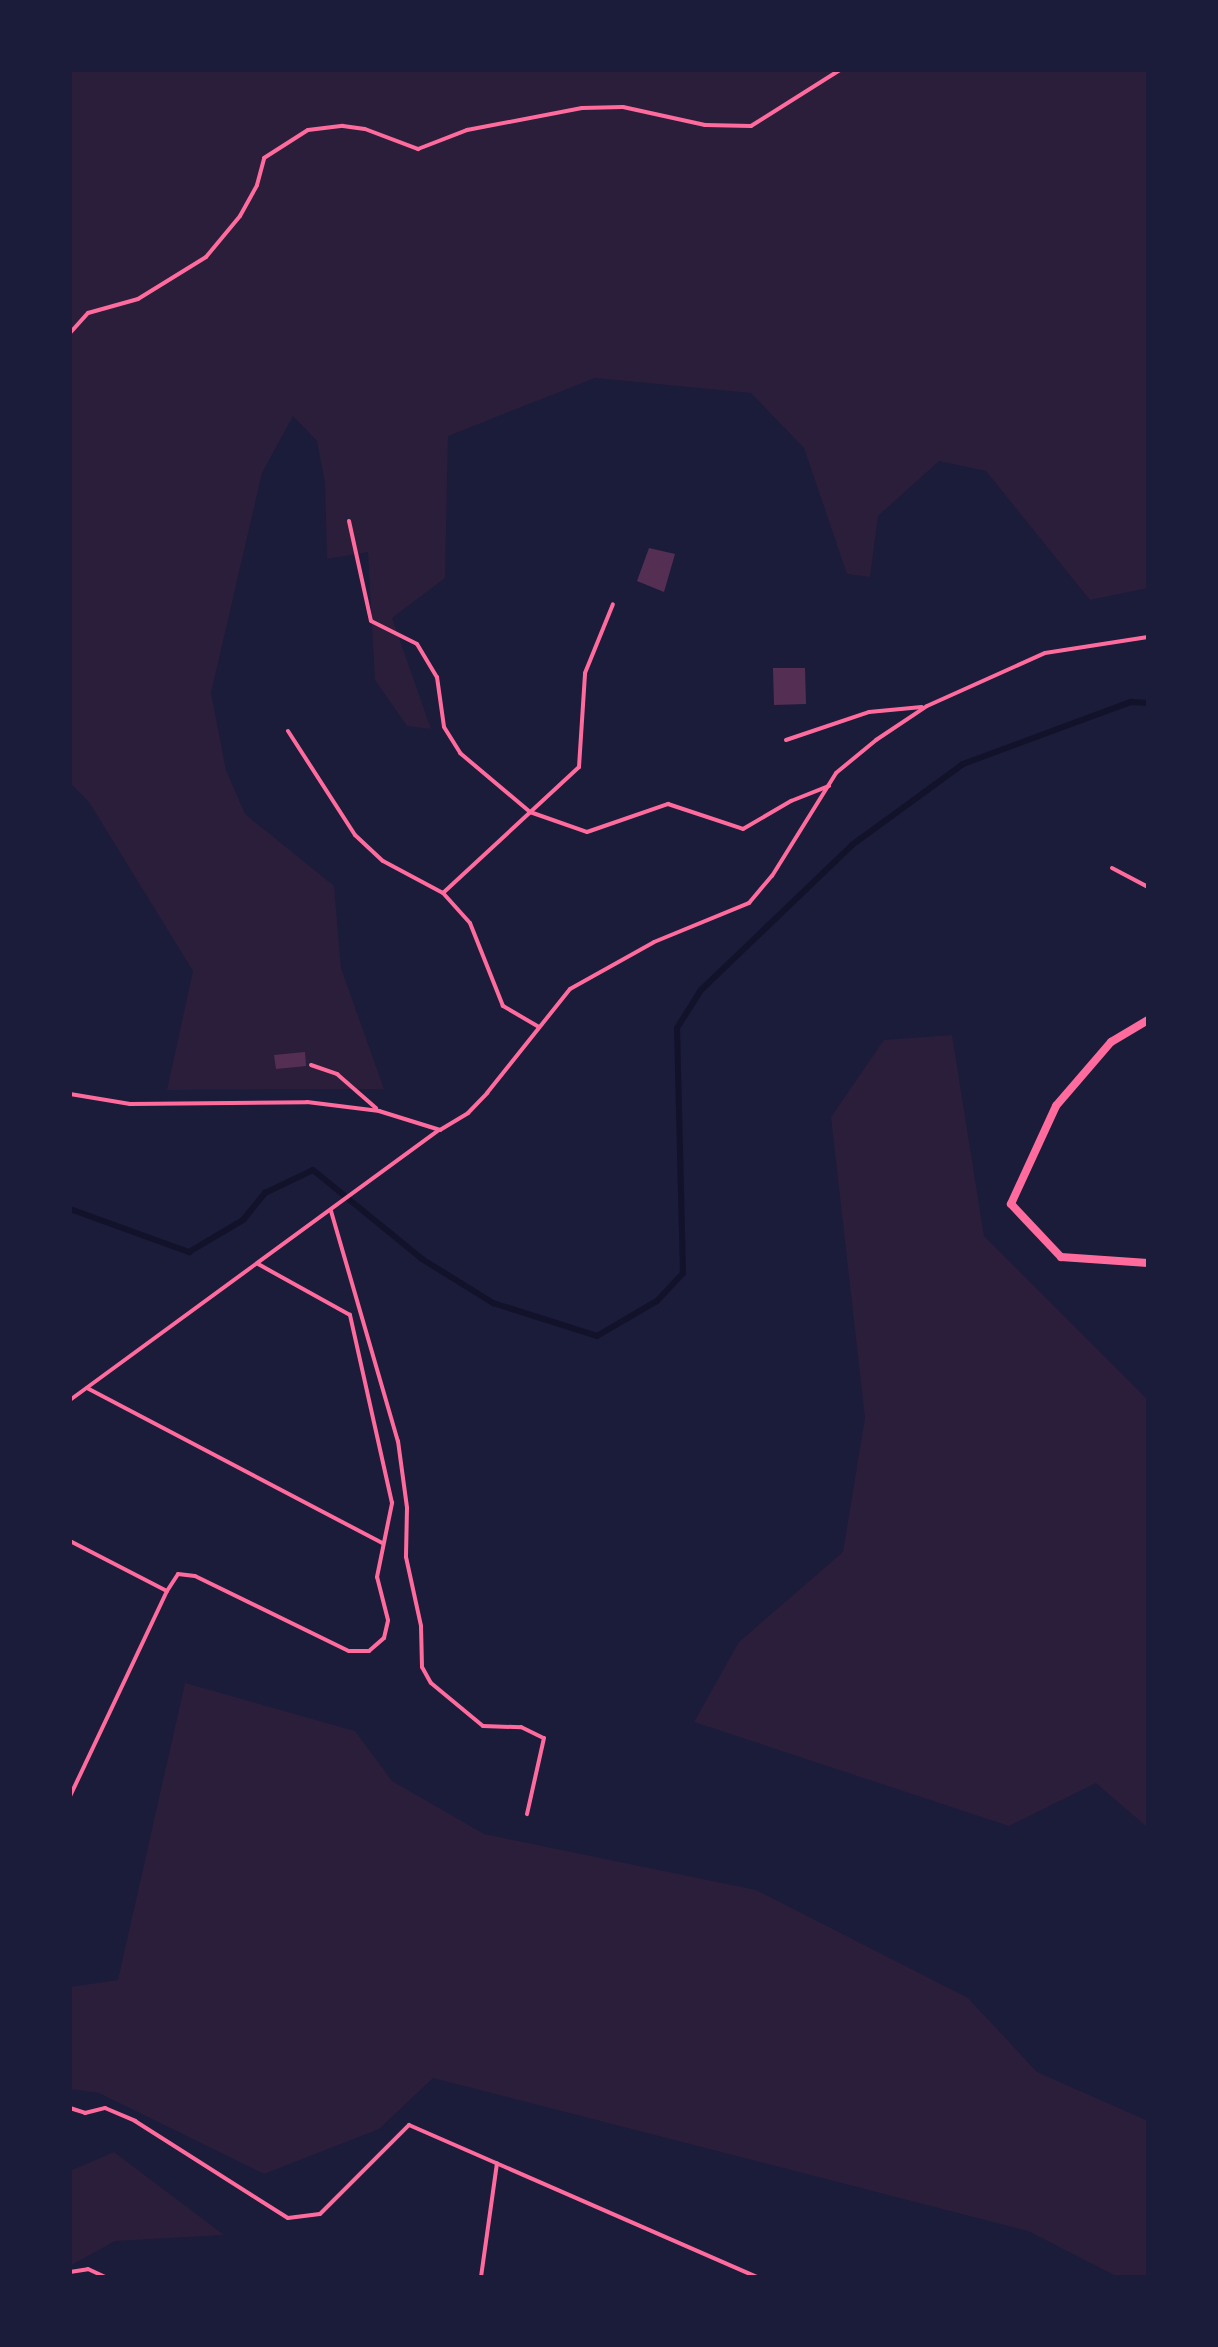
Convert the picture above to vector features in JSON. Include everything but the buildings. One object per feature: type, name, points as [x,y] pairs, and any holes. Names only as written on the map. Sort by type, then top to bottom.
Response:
[{"type":"street","points":[[1148,1020],[1110,1042],[1056,1106],[1011,1204],[1061,1258],[1148,1263]]},
{"type":"lane","points":[[349,521],[371,621],[417,644],[437,677],[444,727],[460,753],[530,812],[588,832],[668,804],[742,829],[828,786]]},
{"type":"lane","points":[[443,893],[579,767],[584,673],[613,604]]},
{"type":"lane","points":[[70,1400],[468,1113],[570,990],[604,967],[748,902],[772,876],[828,786],[876,740],[927,706],[1045,653],[1148,637]]},
{"type":"lane","points":[[786,740],[869,712],[927,706]]},
{"type":"lane","points":[[288,731],[355,835],[383,861],[443,893],[470,923],[502,1006],[539,1027]]},
{"type":"lane","points":[[1112,868],[1148,887]]},
{"type":"lane","points":[[310,1065],[337,1074],[379,1111]]},
{"type":"lane","points":[[70,1094],[130,1104],[307,1102],[379,1111],[440,1130]]},
{"type":"lane","points":[[331,1210],[398,1441],[407,1508],[406,1557],[421,1626],[422,1667],[430,1683],[484,1726],[521,1727],[544,1738],[527,1814]]},
{"type":"lane","points":[[70,1796],[178,1574],[194,1576],[348,1651],[369,1651],[384,1638],[388,1620],[377,1577],[392,1503],[350,1315],[258,1264]]},
{"type":"lane","points":[[86,1388],[382,1543]]},
{"type":"lane","points":[[70,1541],[167,1591]]},
{"type":"lane","points":[[70,2108],[85,2113],[106,2108],[135,2122],[288,2218],[320,2214],[409,2125],[758,2277]]},
{"type":"lane","points":[[481,2277],[498,2162]]},
{"type":"lane","points":[[70,2272],[88,2269],[106,2277]]},
{"type":"path","points":[[70,333],[88,313],[138,299],[206,258],[240,216],[257,185],[264,158],[308,130],[343,126],[365,129],[418,149],[467,130],[582,108],[624,107],[705,125],[750,126],[840,70]]},
{"type":"shaded area","points":[[70,70],[1148,70],[1148,588],[1090,600],[986,471],[939,461],[878,516],[870,577],[847,574],[804,448],[751,393],[595,378],[448,436],[445,578],[392,618],[431,729],[407,726],[375,680],[368,552],[327,559],[325,483],[317,441],[293,416],[262,473],[211,693],[226,770],[245,814],[334,886],[341,968],[384,1089],[167,1090],[193,971],[89,802],[70,783]]},
{"type":"shaded area","points":[[952,1035],[984,1236],[1148,1400],[1148,1828],[1096,1783],[1009,1826],[694,1722],[739,1642],[843,1552],[865,1418],[831,1117],[884,1040]]},
{"type":"shaded area","points":[[185,1683],[355,1731],[392,1781],[484,1834],[756,1890],[968,1998],[1037,2072],[1148,2121],[1148,2277],[1118,2277],[1028,2231],[433,2078],[379,2129],[264,2174],[99,2093],[70,2089],[70,1987],[118,1980]]},
{"type":"shaded area","points":[[114,2152],[224,2235],[115,2241],[70,2266],[70,2171]]},
{"type":"waterway","points":[[70,1209],[189,1252],[243,1220],[265,1193],[313,1170],[422,1259],[493,1303],[597,1336],[657,1301],[683,1273],[677,1028],[701,990],[852,845],[963,764],[1131,702],[1148,703]]}]
